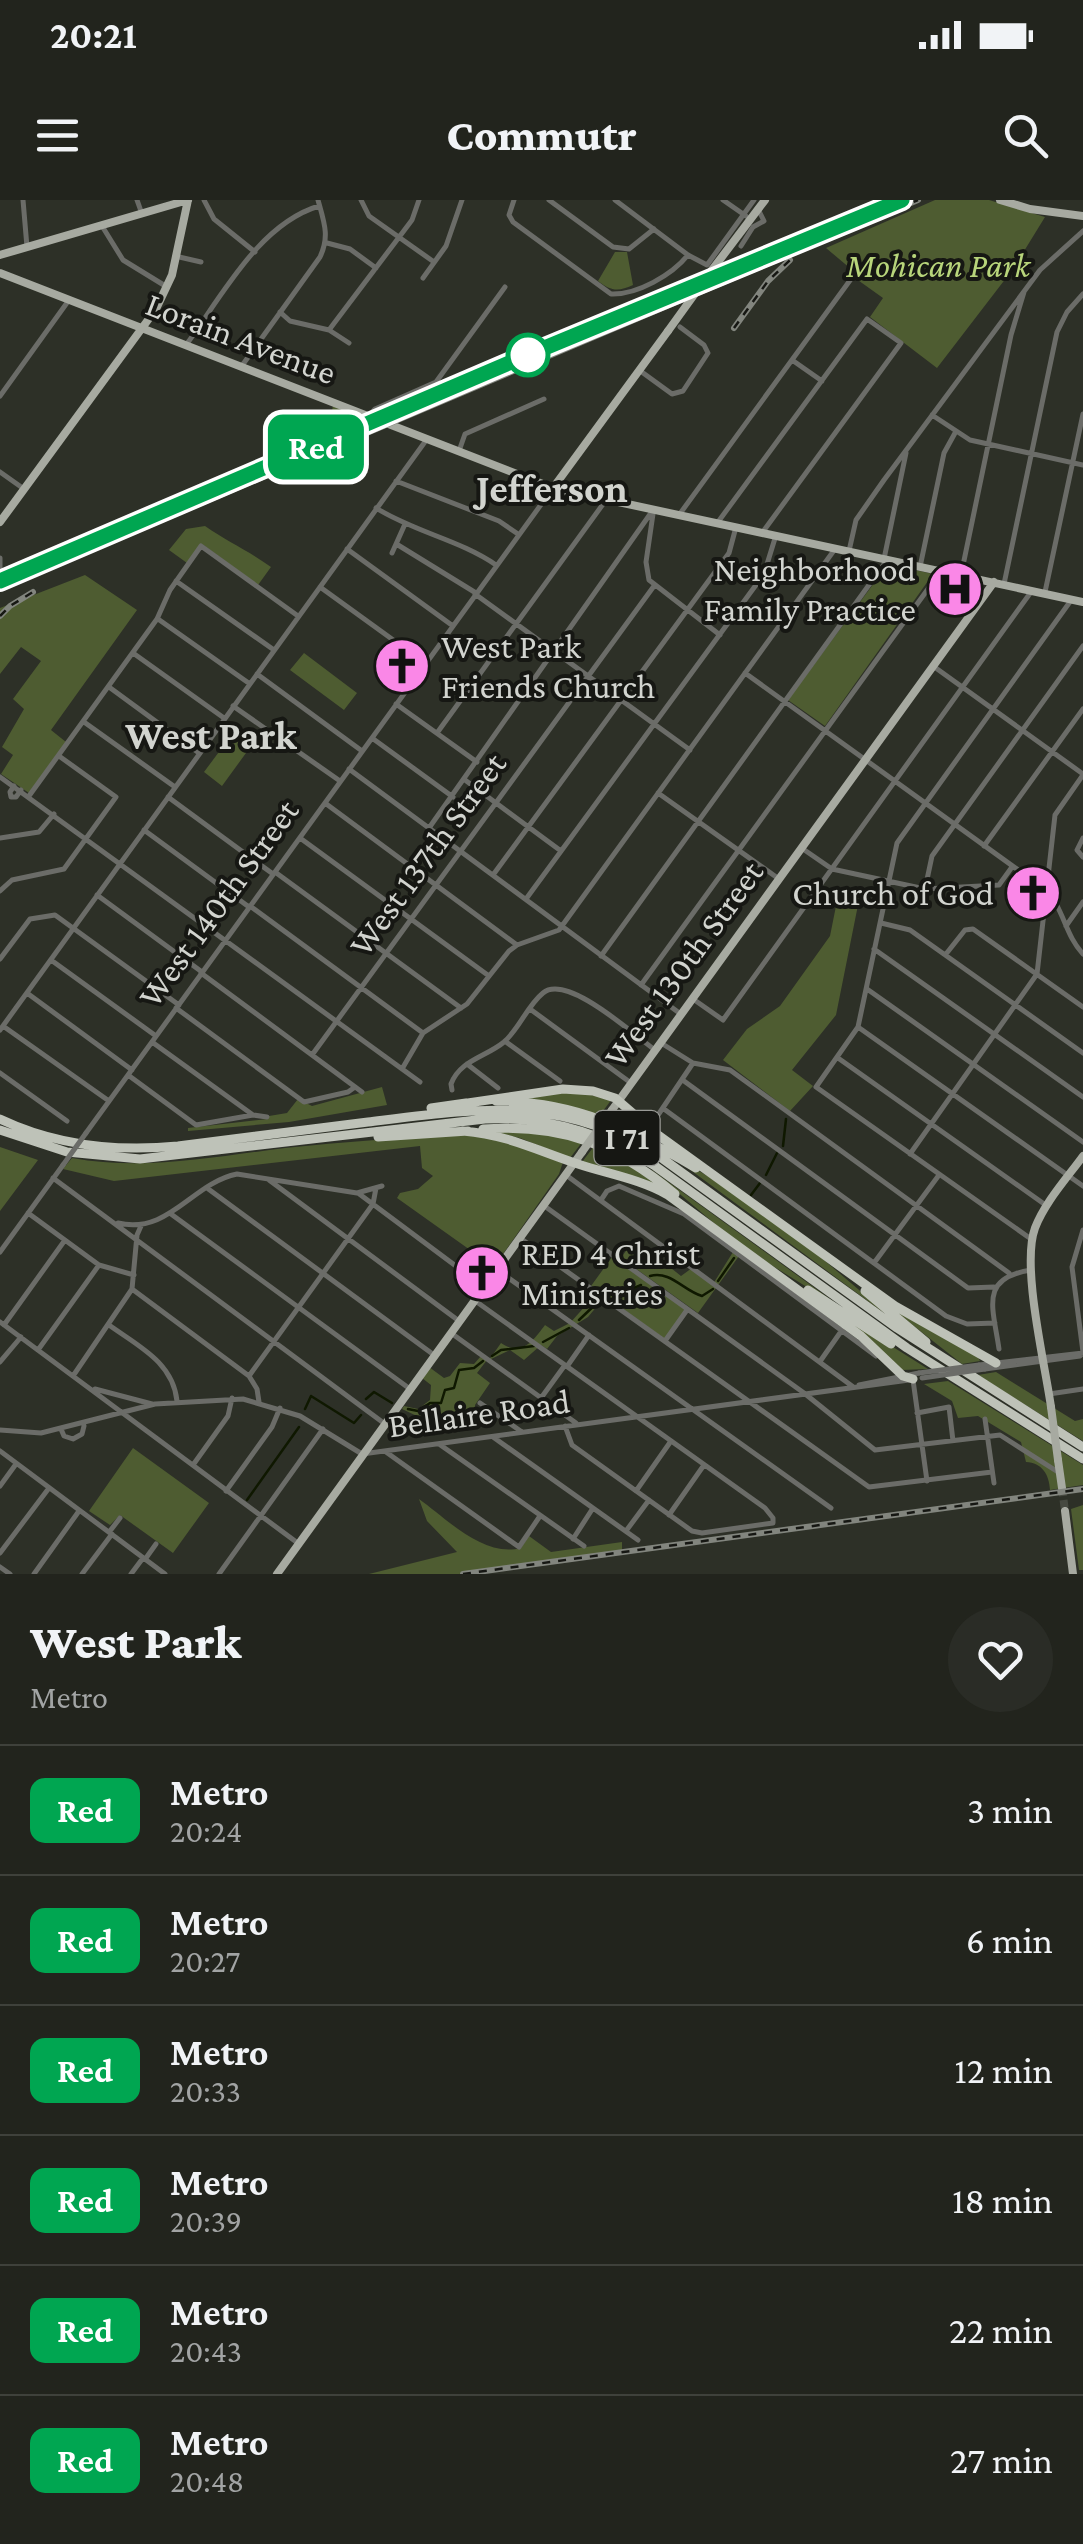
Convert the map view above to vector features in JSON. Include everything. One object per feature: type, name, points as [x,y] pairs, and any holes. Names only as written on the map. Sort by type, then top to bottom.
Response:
[{"type":"highway","points":[[314,1129],[563,1089],[602,1093],[911,1317],[982,1364],[996,1363]]},
{"type":"highway","points":[[461,1104],[526,1102],[590,1114],[641,1136],[733,1190]]},
{"type":"highway","name":"I 71","points":[[0,1119],[67,1142],[128,1149],[498,1108],[556,1113],[607,1128],[663,1159],[1083,1459]]},
{"type":"highway","name":"I 71","points":[[0,1130],[67,1152],[157,1158],[500,1118],[549,1122],[602,1138],[664,1172],[884,1332],[1083,1447]]},
{"type":"highway","points":[[301,1141],[537,1128],[604,1147],[647,1172],[734,1242]]},
{"type":"highway","points":[[463,1131],[514,1139],[563,1158],[570,1170],[660,1190],[763,1263],[888,1360],[894,1369],[910,1376]]},
{"type":"highway","points":[[809,1245],[996,1399]]},
{"type":"highway","points":[[763,1263],[926,1366],[996,1399]]},
{"type":"main road","points":[[0,255],[188,200],[168,287],[142,330],[0,522]]},
{"type":"main road","name":"West 140th Street","points":[[553,488],[756,205],[764,200]]},
{"type":"main road","points":[[1000,200],[1030,209],[1083,216]]},
{"type":"main road","points":[[170,205],[184,217]]},
{"type":"main road","name":"Lorain Avenue","points":[[0,273],[553,488],[1080,600]]},
{"type":"main road","name":"West 130th Street","points":[[277,1574],[994,582]]},
{"type":"main road","points":[[1062,1488],[1031,1270],[1031,1239],[1036,1223],[1083,1156]]},
{"type":"main road","points":[[1065,1511],[1073,1574]]},
{"type":"street","points":[[137,200],[142,214]]},
{"type":"street","points":[[204,200],[214,219],[255,252]]},
{"type":"street","points":[[361,200],[369,216],[434,262]]},
{"type":"street","points":[[330,330],[400,238],[419,200]]},
{"type":"street","points":[[423,278],[446,246],[462,200]]},
{"type":"street","points":[[549,200],[613,247],[628,249],[654,229]]},
{"type":"street","points":[[615,200],[703,264],[710,263],[756,205],[764,221],[754,227],[741,246]]},
{"type":"street","points":[[723,200],[746,216]]},
{"type":"street","points":[[25,202],[27,247]]},
{"type":"street","points":[[513,202],[509,215],[513,222],[610,294],[625,293],[668,274],[688,255]]},
{"type":"street","points":[[185,346],[280,224],[318,203],[326,242],[320,257],[241,368]]},
{"type":"street","points":[[102,226],[123,260],[168,287]]},
{"type":"street","points":[[848,551],[856,520],[998,324],[1040,270],[1083,232]]},
{"type":"street","points":[[326,242],[350,248],[377,269]]},
{"type":"street","points":[[176,256],[201,262]]},
{"type":"street","points":[[678,515],[851,279]]},
{"type":"street","points":[[368,417],[376,409],[436,382],[505,286]]},
{"type":"street","points":[[962,575],[1024,290]]},
{"type":"street","points":[[1004,584],[1058,332],[1083,294]]},
{"type":"street","points":[[0,396],[69,300]]},
{"type":"street","points":[[280,312],[290,321],[330,330],[349,343]]},
{"type":"street","points":[[717,524],[868,320],[901,343],[762,533]]},
{"type":"street","points":[[998,324],[1013,329]]},
{"type":"street","points":[[639,370],[672,394],[684,390],[708,353],[680,327]]},
{"type":"street","points":[[792,360],[822,381]]},
{"type":"street","points":[[459,451],[466,434],[544,399]]},
{"type":"street","points":[[1045,593],[1083,414]]},
{"type":"street","points":[[932,415],[955,432],[988,445],[1083,465]]},
{"type":"street","points":[[916,566],[944,453],[955,432]]},
{"type":"street","points":[[108,1101],[2,1028],[427,439]]},
{"type":"street","points":[[601,956],[886,559],[907,450]]},
{"type":"street","points":[[0,472],[24,489]]},
{"type":"street","points":[[887,476],[894,474],[900,482]]},
{"type":"street","points":[[396,481],[499,521],[518,534]]},
{"type":"street","name":"West 140th Street","points":[[0,1252],[553,488]]},
{"type":"street","points":[[437,732],[606,500]]},
{"type":"street","points":[[376,508],[478,553],[496,566]]},
{"type":"street","points":[[653,510],[646,574],[654,586],[720,635]]},
{"type":"street","points":[[430,828],[653,510]]},
{"type":"street","points":[[392,553],[405,524]]},
{"type":"street","points":[[493,875],[729,553],[736,527]]},
{"type":"street","points":[[526,899],[768,567],[776,536]]},
{"type":"street","points":[[398,545],[476,594],[690,750]]},
{"type":"street","points":[[30,796],[158,618],[176,581],[201,546],[298,616]]},
{"type":"street","points":[[554,934],[835,549]]},
{"type":"street","points":[[347,550],[453,626]]},
{"type":"street","points":[[0,558],[0,569]]},
{"type":"street","points":[[641,985],[941,571]]},
{"type":"street","points":[[176,581],[274,650]]},
{"type":"street","name":"West 137th Street","points":[[312,1055],[654,586]]},
{"type":"street","points":[[320,587],[425,663]]},
{"type":"street","points":[[693,999],[723,1020],[1033,590]]},
{"type":"street","points":[[1031,1239],[816,1087],[858,1027],[897,843],[993,709],[1080,600]]},
{"type":"street","points":[[158,618],[250,684]]},
{"type":"street","points":[[925,888],[932,856],[1083,646]]},
{"type":"street","points":[[133,652],[224,718]]},
{"type":"street","points":[[910,1154],[1037,974],[1055,815],[1083,774],[934,666]]},
{"type":"street","points":[[745,673],[1046,890],[1056,900],[1083,954]]},
{"type":"street","points":[[257,674],[362,751]]},
{"type":"street","points":[[108,687],[199,753]]},
{"type":"street","points":[[396,704],[477,762]]},
{"type":"street","points":[[233,706],[340,781]]},
{"type":"street","points":[[984,846],[1083,710]]},
{"type":"street","points":[[83,721],[175,786]]},
{"type":"street","points":[[372,738],[452,796]]},
{"type":"street","points":[[0,891],[6,883],[64,869],[116,797],[59,756]]},
{"type":"street","points":[[349,769],[682,1015]]},
{"type":"street","points":[[0,777],[420,1082]]},
{"type":"street","points":[[465,780],[561,851]]},
{"type":"street","points":[[658,792],[780,879]]},
{"type":"street","points":[[168,797],[461,1008]]},
{"type":"street","points":[[324,803],[517,945]]},
{"type":"street","points":[[0,838],[40,832],[54,814]]},
{"type":"street","points":[[144,830],[423,1033]]},
{"type":"street","points":[[300,838],[489,976]]},
{"type":"street","points":[[1083,838],[1077,848],[1083,856]]},
{"type":"street","points":[[802,848],[832,869],[925,888],[998,885],[1012,866]]},
{"type":"street","points":[[97,895],[362,1092]]},
{"type":"street","points":[[1066,926],[1083,902]]},
{"type":"street","points":[[0,960],[34,917],[55,915],[304,1102],[355,1087]]},
{"type":"street","points":[[880,923],[910,930],[1083,1053]]},
{"type":"street","points":[[946,954],[964,930],[973,930],[1083,1007]]},
{"type":"street","points":[[402,1069],[423,1033],[473,998],[517,945],[554,934],[576,936]]},
{"type":"street","points":[[874,949],[1083,1096]]},
{"type":"street","points":[[50,960],[253,1115]]},
{"type":"street","points":[[452,1090],[453,1078],[466,1064],[505,1041],[548,989],[568,988],[658,1047],[693,1062],[730,1070],[1008,1273]]},
{"type":"street","points":[[867,989],[1083,1142]]},
{"type":"street","points":[[27,993],[200,1125],[253,1115],[266,1117]]},
{"type":"street","points":[[530,1009],[631,1083]]},
{"type":"street","points":[[858,1027],[1083,1186]]},
{"type":"street","points":[[505,1041],[560,1082]]},
{"type":"street","points":[[837,1057],[1048,1206]]},
{"type":"street","points":[[654,1121],[693,1062]]},
{"type":"street","points":[[466,1064],[498,1088]]},
{"type":"street","points":[[0,1073],[68,1121]]},
{"type":"street","points":[[684,1081],[968,1288],[994,1287],[1008,1273],[1031,1270]]},
{"type":"street","points":[[664,1109],[946,1316],[968,1324],[995,1323]]},
{"type":"street","points":[[570,1170],[600,1200],[856,1385]]},
{"type":"street","points":[[114,1222],[142,1226],[172,1214],[221,1177],[237,1174],[357,1193],[379,1187],[373,1204],[250,1376]]},
{"type":"street","points":[[874,1263],[939,1174]]},
{"type":"street","points":[[53,1178],[384,1424]]},
{"type":"street","points":[[265,1178],[459,1322]]},
{"type":"street","points":[[282,1190],[285,1181]]},
{"type":"street","points":[[600,1200],[607,1191],[619,1186],[679,1212],[876,1356]]},
{"type":"street","points":[[206,1187],[434,1356]]},
{"type":"street","points":[[357,1193],[484,1287]]},
{"type":"street","points":[[543,1206],[804,1393],[874,1450],[988,1436],[1008,1438],[1060,1474]]},
{"type":"street","points":[[28,1213],[99,1265],[134,1276]]},
{"type":"street","points":[[172,1214],[410,1389]]},
{"type":"street","points":[[73,1376],[132,1289],[142,1226]]},
{"type":"street","points":[[1083,1230],[1076,1243],[1072,1267],[1083,1352]]},
{"type":"street","points":[[520,1238],[872,1488],[992,1472]]},
{"type":"street","points":[[65,1240],[2,1324],[299,1544]]},
{"type":"street","points":[[38,1350],[99,1265]]},
{"type":"street","points":[[496,1269],[831,1508]]},
{"type":"street","points":[[994,1287],[999,1348]]},
{"type":"street","points":[[132,1289],[250,1376],[259,1402]]},
{"type":"street","points":[[474,1300],[765,1508],[773,1523],[698,1533],[572,1445],[565,1426]]},
{"type":"street","points":[[665,1341],[687,1310]]},
{"type":"street","points":[[109,1326],[164,1367],[175,1385],[177,1402]]},
{"type":"street","points":[[820,1362],[842,1330]]},
{"type":"street","points":[[451,1333],[578,1424]]},
{"type":"street","points":[[541,1398],[590,1335]]},
{"type":"street","points":[[0,1362],[21,1337]]},
{"type":"street","name":"Bellaire Road","points":[[996,1363],[1083,1352]]},
{"type":"street","name":"Bellaire Road","points":[[0,1430],[61,1430],[154,1404],[232,1398],[280,1408],[362,1454],[1044,1358]]},
{"type":"street","points":[[910,1376],[926,1481]]},
{"type":"street","name":"Bellaire Road","points":[[856,1385],[910,1376]]},
{"type":"street","points":[[89,1387],[154,1404]]},
{"type":"street","points":[[1049,1394],[1083,1388]]},
{"type":"street","points":[[193,1466],[228,1416],[232,1398]]},
{"type":"street","points":[[480,1402],[522,1432]]},
{"type":"street","points":[[226,1491],[272,1426],[280,1408]]},
{"type":"street","points":[[917,1413],[949,1408],[952,1441]]},
{"type":"street","points":[[985,1419],[994,1483]]},
{"type":"street","points":[[61,1430],[66,1438],[75,1439],[83,1433],[84,1424]]},
{"type":"street","points":[[219,1574],[323,1429]]},
{"type":"street","points":[[493,1437],[638,1540]]},
{"type":"street","points":[[636,1491],[671,1441]]},
{"type":"street","points":[[439,1444],[584,1546]]},
{"type":"street","points":[[0,1451],[165,1574]]},
{"type":"street","points":[[386,1452],[519,1547],[540,1516]]},
{"type":"street","points":[[0,1486],[16,1464]]},
{"type":"street","points":[[670,1515],[704,1465]]},
{"type":"street","points":[[0,1553],[48,1488]]},
{"type":"street","points":[[626,1532],[649,1500]]},
{"type":"street","points":[[572,1539],[593,1508]]},
{"type":"street","points":[[34,1574],[79,1511]]},
{"type":"street","points":[[82,1574],[120,1518]]},
{"type":"street","points":[[132,1574],[156,1544]]},
{"type":"street","points":[[0,1566],[10,1574]]},
{"type":"green space","name":"Mohican Park","points":[[935,200],[989,200],[1045,217],[1013,269],[937,368],[870,317],[883,298],[855,278],[857,274],[826,248]]},
{"type":"green space","points":[[615,252],[627,252],[633,285],[611,289],[598,281]]},
{"type":"green space","points":[[333,405],[374,422],[299,453],[316,429],[323,433],[330,424]]},
{"type":"green space","points":[[205,526],[271,567],[258,585],[202,544],[187,563],[169,550],[186,529]]},
{"type":"green space","points":[[888,564],[933,574],[825,726],[788,700]]},
{"type":"green space","points":[[85,575],[137,610],[51,730],[66,742],[29,793],[1,774],[13,755],[2,747],[24,709],[13,699],[41,661],[21,647],[0,674],[0,608]]},
{"type":"green space","points":[[304,653],[357,693],[344,710],[290,670]]},
{"type":"green space","points":[[236,729],[254,742],[222,786],[204,772]]},
{"type":"green space","points":[[839,891],[860,895],[836,1015],[792,1070],[813,1086],[790,1111],[723,1060],[747,1029],[780,1006],[830,936]]},
{"type":"green space","points":[[382,1087],[387,1105],[289,1122],[188,1131],[268,1119],[287,1113],[298,1099],[312,1106]]},
{"type":"green space","points":[[566,1090],[612,1099],[600,1115],[550,1102],[498,1098]]},
{"type":"green space","points":[[516,1129],[583,1141],[570,1158],[493,1132]]},
{"type":"green space","points":[[460,1134],[512,1141],[563,1162],[559,1174],[494,1267],[397,1198],[400,1193],[418,1189],[433,1176],[422,1168],[420,1146],[114,1181],[63,1169],[72,1158],[152,1163]]},
{"type":"green space","points":[[595,1145],[624,1159],[684,1204],[582,1162]]},
{"type":"green space","points":[[0,1147],[38,1160],[0,1211]]},
{"type":"green space","points":[[666,1152],[711,1178],[811,1249],[899,1324]]},
{"type":"green space","points":[[649,1168],[852,1315],[721,1229]]},
{"type":"green space","points":[[630,1245],[663,1268],[666,1264],[681,1276],[692,1268],[713,1284],[733,1252],[739,1256],[698,1313],[621,1258]]},
{"type":"green space","points":[[612,1257],[686,1310],[665,1339],[591,1286]]},
{"type":"green space","points":[[857,1281],[912,1320],[977,1355],[980,1361],[962,1364]]},
{"type":"green space","points":[[596,1294],[603,1299],[588,1317],[557,1336],[547,1349],[541,1345],[524,1360],[510,1350],[489,1360],[501,1343],[521,1348],[545,1325],[554,1331],[570,1323]]},
{"type":"green space","points":[[820,1301],[928,1369],[902,1370]]},
{"type":"green space","points":[[481,1356],[487,1360],[477,1373],[490,1383],[475,1405],[476,1416],[434,1423],[402,1409],[418,1409],[430,1400],[431,1385],[422,1378],[429,1367],[444,1378],[460,1363],[474,1364]]},
{"type":"green space","points":[[996,1372],[1075,1421],[1083,1419],[1083,1441],[978,1375]]},
{"type":"green space","points":[[948,1381],[1083,1465],[1083,1485],[1050,1490],[1044,1470],[1026,1462],[1021,1442],[978,1416],[958,1418],[952,1401],[924,1384]]},
{"type":"green space","points":[[133,1448],[209,1503],[173,1553],[120,1515],[110,1525],[89,1511]]},
{"type":"green space","points":[[419,1499],[467,1535],[493,1547],[521,1548],[529,1536],[551,1552],[622,1542],[622,1550],[459,1574],[369,1574],[457,1552],[427,1521]]},
{"type":"green space","points":[[1083,1505],[1083,1570],[1079,1570],[1071,1509]]},
{"type":"waterway","points":[[783,1146],[786,1119]]},
{"type":"waterway","points":[[766,1175],[777,1153]]},
{"type":"waterway","points":[[751,1195],[760,1183]]},
{"type":"waterway","points":[[718,1281],[734,1258]]},
{"type":"waterway","points":[[650,1276],[670,1278],[702,1296],[713,1289]]},
{"type":"waterway","points":[[616,1296],[641,1285]]},
{"type":"waterway","points":[[579,1320],[600,1300]]},
{"type":"waterway","points":[[543,1342],[569,1328]]},
{"type":"waterway","points":[[492,1356],[501,1350],[534,1346]]},
{"type":"waterway","points":[[408,1409],[418,1411],[430,1403],[441,1403],[445,1390],[454,1388],[459,1370],[474,1368],[483,1361]]},
{"type":"waterway","points":[[366,1399],[374,1392],[392,1403]]},
{"type":"waterway","points":[[305,1409],[311,1396],[354,1423],[361,1415]]},
{"type":"waterway","points":[[247,1500],[299,1427]]},
{"type":"tunnel","points":[[1062,1488],[1065,1511]]},
{"type":"railway","points":[[0,588],[918,200]]},
{"type":"railway","points":[[734,328],[768,281],[790,260]]},
{"type":"railway","points":[[0,616],[33,592]]},
{"type":"railway","points":[[463,1574],[1083,1489]]},
{"type":"metro line","name":"Red","points":[[0,581],[902,200]]},
{"type":"place","name":"Neighborhood Family Practice","points":[[955,589]]},
{"type":"place","name":"West Park Friends Church","points":[[402,666]]},
{"type":"place","name":"Church of God","points":[[1033,893]]},
{"type":"place","name":"RED 4 Christ Ministries","points":[[482,1273]]},
{"type":"district","name":"Jefferson","points":[[552,488]]},
{"type":"district","name":"West Park","points":[[211,735]]}]
